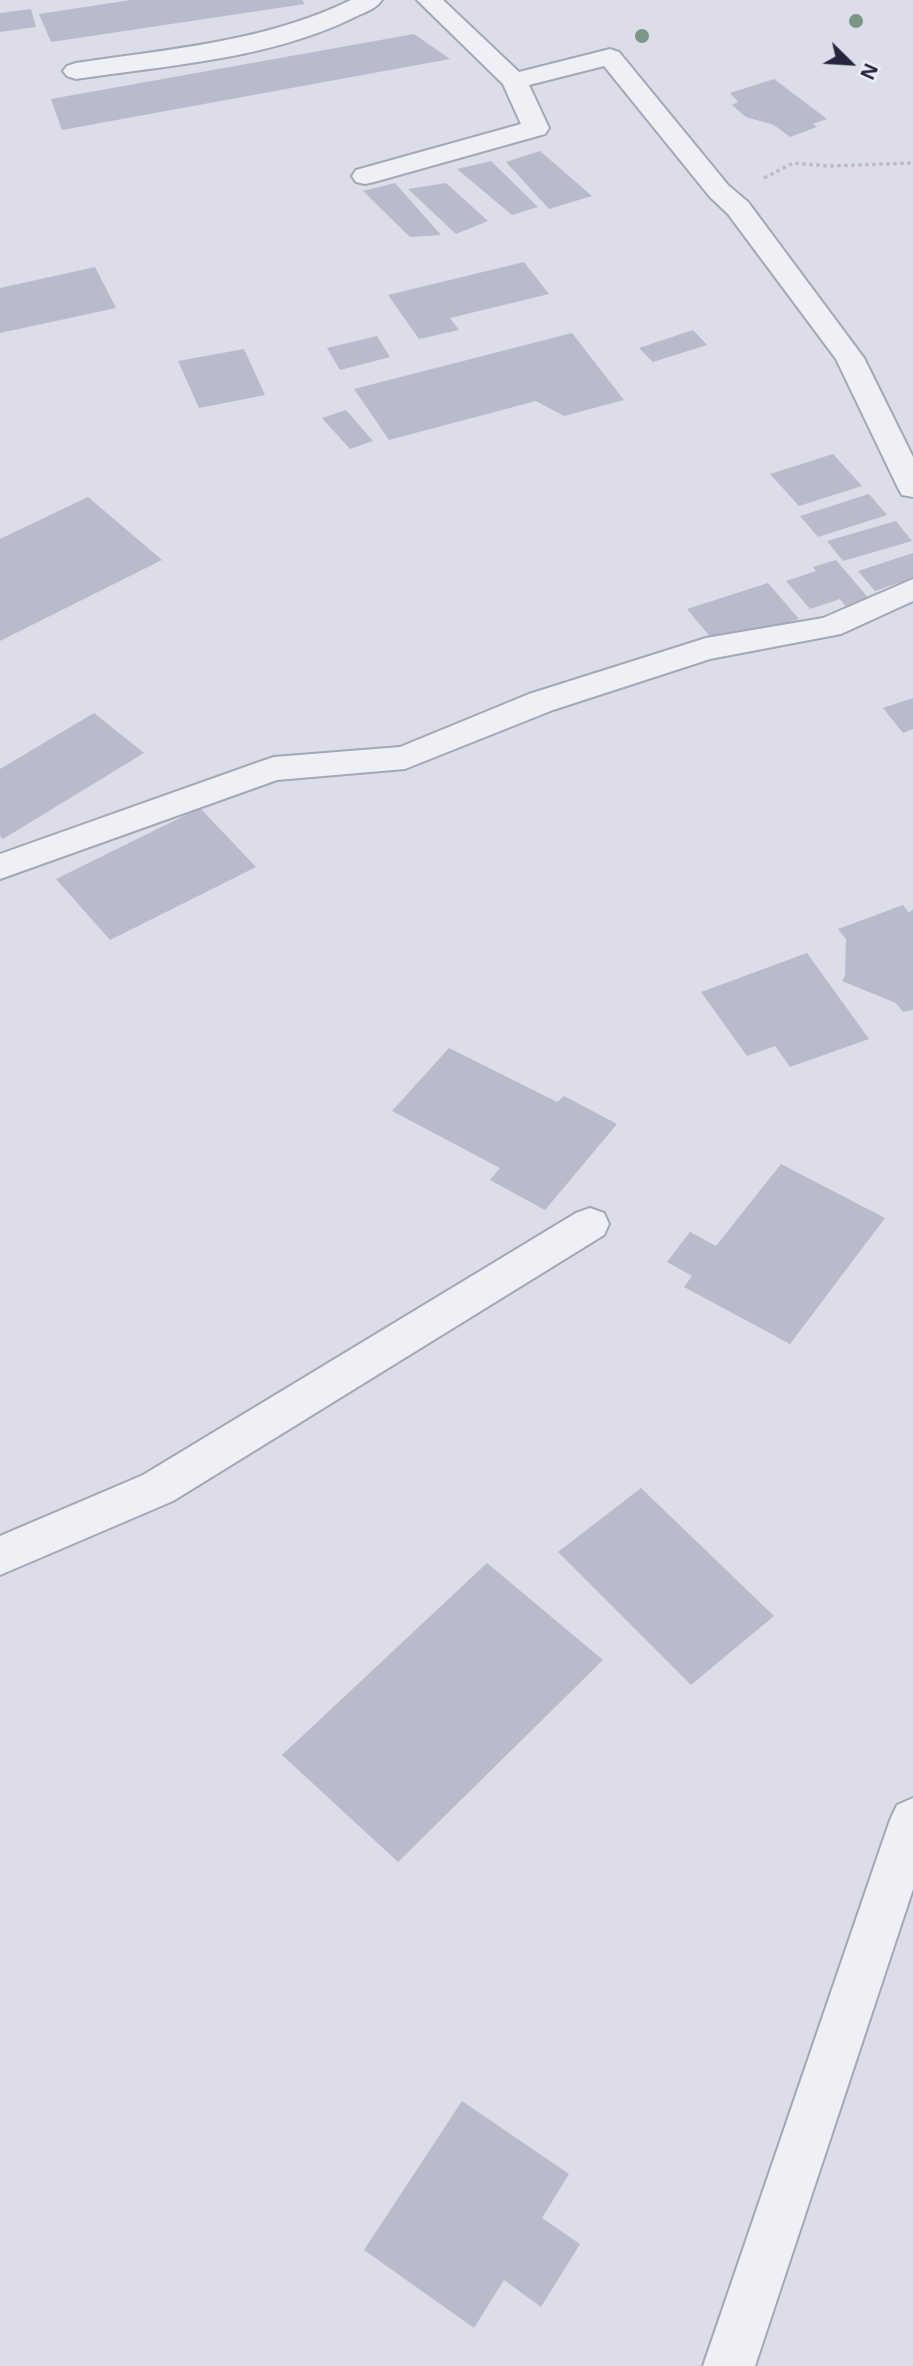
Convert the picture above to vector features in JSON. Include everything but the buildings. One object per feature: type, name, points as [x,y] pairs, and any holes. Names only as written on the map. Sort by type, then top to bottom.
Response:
[{"type":"street","points":[[76,71],[231,46],[307,29],[370,0]]},
{"type":"street","points":[[365,176],[536,128],[514,81],[429,0]]},
{"type":"street","points":[[514,81],[610,57],[719,191],[738,208],[850,358],[913,488]]},
{"type":"street","points":[[0,867],[274,769],[405,758],[541,702],[706,649],[830,626],[913,589]]},
{"type":"street","points":[[0,1556],[158,1488],[590,1224]]},
{"type":"street","points":[[729,2366],[913,1819]]},
{"type":"path","points":[[719,191],[758,181],[793,163],[828,166],[913,163]]}]
